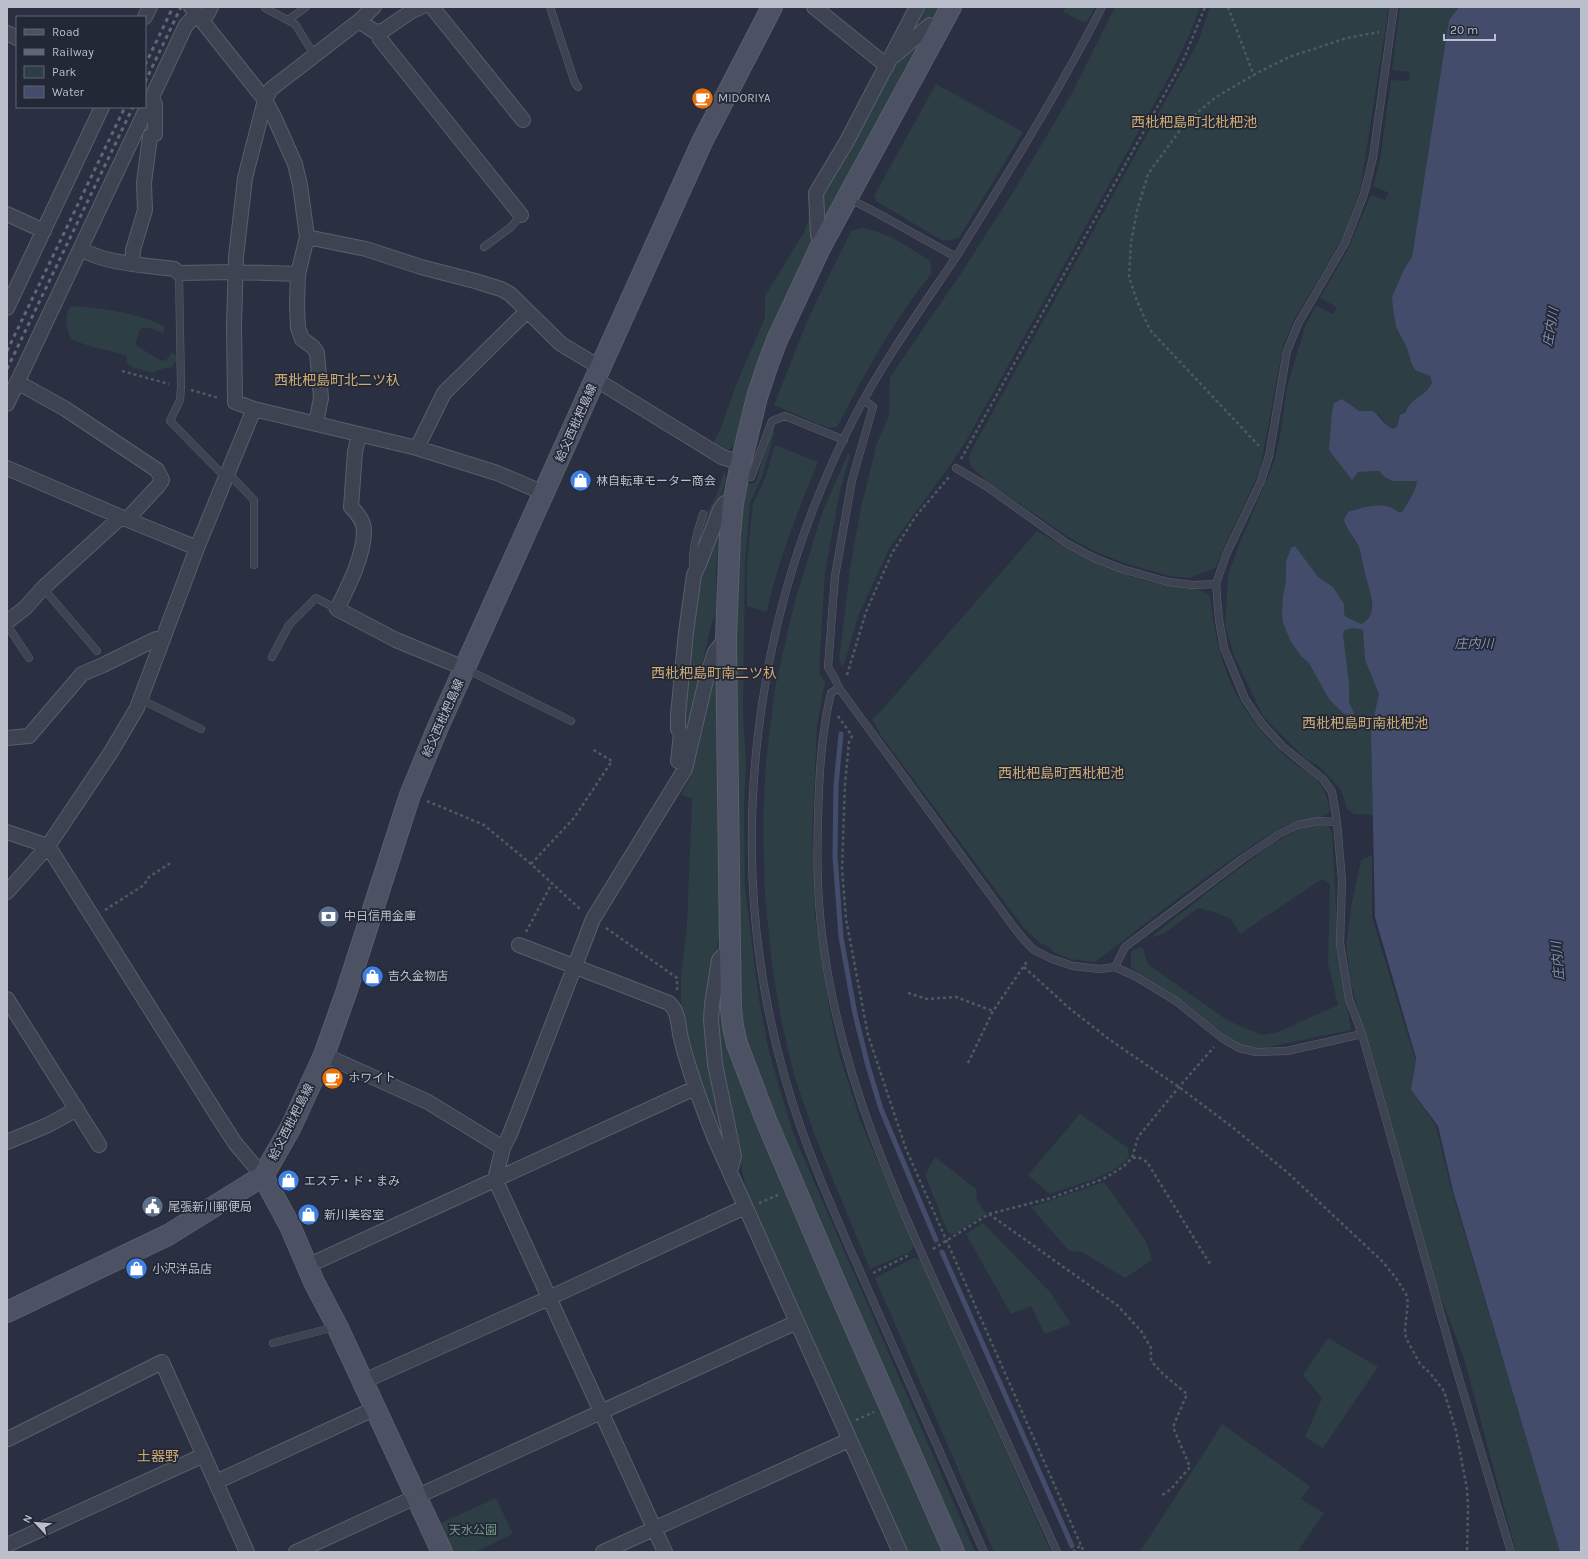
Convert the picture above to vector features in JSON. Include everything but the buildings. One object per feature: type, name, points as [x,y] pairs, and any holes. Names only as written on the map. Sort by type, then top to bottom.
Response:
[{"type":"street","points":[[146,16],[150,7]]},
{"type":"street","points":[[7,404],[186,25],[197,13],[208,13],[211,7]]},
{"type":"street","points":[[378,32],[382,32],[412,11],[421,7]]},
{"type":"street","points":[[432,7],[523,120]]},
{"type":"street","name":"給父西枇杷島線","points":[[7,1312],[168,1235],[263,1176],[291,1127],[324,1055],[346,993],[410,795],[438,727],[702,142],[772,7]]},
{"type":"street","points":[[814,7],[890,60]]},
{"type":"street","points":[[824,240],[818,235],[816,193],[847,141],[917,7]]},
{"type":"street","points":[[951,7],[824,240],[777,340],[757,397],[739,470],[733,503],[730,534],[726,638],[731,1008],[737,1044],[755,1093],[794,1188],[954,1552]]},
{"type":"street","points":[[521,215],[380,39],[378,32],[365,12],[315,56],[271,89],[265,100],[245,178],[236,257],[234,325],[235,402],[254,409],[417,448],[497,473],[544,493]]},
{"type":"street","points":[[197,13],[265,100],[295,164],[300,185],[307,237],[298,274],[298,328],[302,339],[313,347],[317,353],[320,373],[321,398],[316,423]]},
{"type":"street","points":[[890,60],[930,25],[940,29]]},
{"type":"street","points":[[7,33],[16,38]]},
{"type":"street","points":[[132,263],[133,250],[145,210],[144,184],[150,136],[155,134],[155,104],[152,98]]},
{"type":"street","points":[[7,308],[102,108]]},
{"type":"street","points":[[7,214],[44,231]]},
{"type":"street","points":[[307,237],[366,249],[421,267],[501,289],[510,294],[526,312],[561,344],[598,373],[739,470]]},
{"type":"street","points":[[81,249],[87,253],[111,260],[174,269],[180,273],[235,272],[298,274]]},
{"type":"street","points":[[417,448],[444,393],[526,312]]},
{"type":"street","points":[[7,622],[25,608],[43,588],[125,518],[131,515],[162,480],[157,470],[64,408],[18,382]]},
{"type":"street","points":[[7,892],[48,846],[111,752],[137,708],[198,548],[254,409]]},
{"type":"street","points":[[359,434],[355,452],[351,507],[358,513],[362,520],[364,531],[353,575],[337,609],[396,640],[464,668]]},
{"type":"street","points":[[7,468],[198,548]]},
{"type":"street","points":[[686,764],[678,761],[680,733],[678,728],[678,715],[686,632],[694,575],[720,510],[725,503],[733,503]]},
{"type":"street","points":[[665,1552],[495,1179],[503,1148],[510,1134],[593,919],[685,769],[708,673],[715,652],[726,638]]},
{"type":"street","points":[[7,738],[29,736],[82,674],[104,665],[156,639],[162,642]]},
{"type":"street","points":[[7,832],[48,846],[235,1143],[263,1176],[290,1226],[307,1266],[338,1326],[442,1552]]},
{"type":"street","points":[[519,945],[669,1003],[675,1008],[683,1049],[695,1088],[715,1139],[900,1552]]},
{"type":"street","points":[[730,948],[719,960],[711,1020],[715,1064],[734,1156],[730,1171]]},
{"type":"street","points":[[7,999],[100,1145]]},
{"type":"street","points":[[324,1055],[428,1102],[503,1148]]},
{"type":"street","points":[[307,1266],[695,1088]]},
{"type":"street","points":[[7,1142],[48,1124],[77,1109]]},
{"type":"street","points":[[364,1381],[745,1208]]},
{"type":"street","points":[[296,1552],[797,1322]]},
{"type":"street","points":[[7,1438],[8,1439],[162,1362],[247,1552]]},
{"type":"street","points":[[216,1482],[376,1408]]},
{"type":"street","points":[[603,1552],[849,1440]]},
{"type":"street","points":[[7,1545],[204,1455]]},
{"type":"lane","points":[[265,7],[295,24],[315,56]]},
{"type":"lane","points":[[288,20],[306,7]]},
{"type":"lane","points":[[550,7],[575,83],[578,87]]},
{"type":"lane","points":[[984,1552],[809,1152],[784,1075],[764,989],[753,890],[753,798],[760,715],[782,604],[800,546],[828,474],[864,400],[907,329],[956,257],[1028,140],[1083,44],[1102,7]]},
{"type":"lane","points":[[1394,7],[1373,157],[1364,194],[1345,243],[1298,324],[1287,351],[1269,456],[1261,481],[1226,555],[1216,584],[1219,620],[1224,648],[1245,699],[1262,724],[1282,746],[1323,779],[1332,792],[1337,822],[1342,881],[1340,943],[1349,999],[1362,1034],[1455,1365],[1511,1552]]},
{"type":"lane","points":[[848,198],[877,212],[956,257]]},
{"type":"lane","points":[[484,247],[511,227],[521,215]]},
{"type":"lane","points":[[180,273],[181,387],[180,400],[170,421],[254,500],[254,565]]},
{"type":"lane","points":[[864,400],[873,407],[857,458],[838,557],[831,612],[828,667],[839,688],[1013,926],[1034,950],[1052,960],[1073,966],[1100,968],[1115,967],[1137,977],[1176,1001],[1222,1038],[1239,1048],[1256,1052],[1287,1051],[1362,1034]]},
{"type":"lane","points":[[739,470],[751,477],[772,421],[778,418],[785,416],[844,440]]},
{"type":"lane","points":[[956,468],[992,491],[1066,543],[1094,558],[1122,569],[1168,582],[1193,585],[1216,584]]},
{"type":"lane","points":[[694,575],[693,549],[696,532],[703,514]]},
{"type":"lane","points":[[43,588],[97,651]]},
{"type":"lane","points":[[272,657],[289,625],[316,598],[337,609]]},
{"type":"lane","points":[[7,625],[29,658]]},
{"type":"lane","points":[[464,668],[571,721]]},
{"type":"lane","points":[[839,688],[831,693],[824,725],[819,780],[817,839],[820,917],[829,977],[845,1051],[866,1119],[887,1174],[1057,1552]]},
{"type":"lane","points":[[140,699],[201,729]]},
{"type":"lane","points":[[1115,967],[1125,947],[1242,859],[1278,834],[1298,825],[1318,821],[1337,822]]},
{"type":"lane","points":[[273,1343],[338,1326]]},
{"type":"path","points":[[839,688],[849,670],[866,612],[892,553],[916,516],[956,468],[1183,61],[1205,7]]},
{"type":"path","points":[[1228,7],[1254,76]]},
{"type":"path","points":[[1269,456],[1150,330],[1137,301],[1129,277],[1131,242],[1137,210],[1148,174],[1186,122],[1216,97],[1296,55],[1347,38],[1391,31]]},
{"type":"path","points":[[828,707],[834,711],[852,736],[849,742],[845,784],[842,869],[846,919],[868,1034],[906,1149],[948,1241],[1084,1552]]},
{"type":"path","points":[[531,864],[574,818],[612,761],[592,749]]},
{"type":"path","points":[[410,795],[484,825],[593,919],[677,978],[678,1002],[675,1008]]},
{"type":"path","points":[[93,918],[144,885],[149,877],[172,862]]},
{"type":"path","points":[[519,945],[552,883]]},
{"type":"path","points":[[968,1063],[993,1011],[1034,950]]},
{"type":"path","points":[[1024,967],[1069,1008],[1110,1040],[1179,1087],[1231,1126],[1288,1173],[1382,1260],[1406,1294],[1408,1302],[1405,1329],[1406,1338],[1420,1364],[1430,1373],[1444,1391],[1456,1431],[1467,1489],[1467,1552]]},
{"type":"path","points":[[908,993],[927,999],[956,997],[993,1011]]},
{"type":"path","points":[[863,1278],[948,1241],[989,1214],[1051,1198],[1103,1179],[1123,1167],[1132,1158],[1138,1137],[1222,1038]]},
{"type":"path","points":[[1132,1158],[1138,1157],[1147,1162],[1210,1264]]},
{"type":"path","points":[[745,1208],[794,1188]]},
{"type":"path","points":[[989,1214],[1117,1305],[1141,1331],[1151,1348],[1151,1361],[1163,1374],[1187,1394],[1173,1427],[1190,1467],[1171,1489],[1161,1496]]},
{"type":"path","points":[[1073,1552],[1082,1545]]},
{"type":"green space","points":[[920,7],[941,7],[903,45]]},
{"type":"green space","points":[[1066,7],[1095,7],[1086,23],[1063,12]]},
{"type":"green space","points":[[1115,7],[1200,7],[1189,36],[1164,86],[966,441],[890,547],[859,614],[843,667],[839,660],[850,569],[860,512],[877,443],[889,416],[890,377],[960,275],[1015,189],[1072,93]]},
{"type":"green space","points":[[1210,7],[1389,7],[1360,190],[1343,237],[1294,320],[1283,346],[1260,470],[1215,568],[1189,578],[1170,576],[1124,563],[1094,551],[1070,538],[989,483],[971,466],[969,458],[972,449],[1198,42]]},
{"type":"green space","points":[[1400,7],[1459,7],[1449,20],[1412,257],[1404,269],[1392,297],[1396,327],[1407,348],[1411,362],[1415,370],[1430,376],[1432,381],[1428,389],[1408,410],[1400,415],[1397,427],[1393,429],[1389,427],[1380,416],[1367,411],[1359,411],[1354,409],[1352,479],[1358,472],[1379,471],[1386,478],[1393,481],[1417,481],[1413,493],[1402,512],[1398,512],[1393,508],[1381,505],[1360,508],[1348,512],[1346,526],[1360,550],[1365,575],[1371,593],[1372,612],[1363,630],[1365,660],[1379,694],[1375,712],[1375,724],[1371,732],[1373,815],[1354,814],[1347,809],[1341,790],[1320,767],[1305,758],[1264,718],[1234,656],[1225,626],[1228,575],[1274,462],[1281,431],[1287,387],[1306,324],[1316,306],[1333,314],[1337,307],[1320,298],[1347,251],[1371,195],[1385,200],[1389,193],[1373,186],[1380,160],[1391,80],[1409,81],[1410,72],[1392,70]]},
{"type":"green space","points":[[924,34],[822,223],[820,193],[891,63]]},
{"type":"green space","points":[[936,84],[1023,132],[959,238],[943,241],[876,201],[874,196]]},
{"type":"green space","points":[[812,211],[813,242],[780,310],[759,365],[736,443],[730,449],[723,452],[712,446],[720,430],[738,380],[765,318],[765,296],[803,234]]},
{"type":"green space","points":[[862,228],[880,233],[914,250],[930,261],[932,273],[905,309],[893,328],[869,367],[837,427],[828,428],[774,405],[808,319],[851,231]]},
{"type":"green space","points":[[77,306],[111,310],[133,315],[164,326],[164,333],[149,328],[142,328],[139,331],[136,342],[137,346],[160,360],[165,361],[173,352],[177,358],[172,367],[161,369],[153,373],[132,367],[127,363],[127,356],[71,339],[66,319],[70,307]]},
{"type":"green space","points":[[771,431],[775,432],[762,477],[750,503],[745,562],[743,712],[746,763],[744,806],[745,888],[759,999],[769,1052],[793,1133],[975,1552],[962,1552],[796,1173],[743,1035],[737,966],[739,889],[736,560],[745,485],[756,482]]},
{"type":"green space","points":[[775,445],[818,462],[796,517],[783,555],[767,612],[747,606],[747,562],[753,504],[765,478]]},
{"type":"green space","points":[[848,454],[850,455],[840,490],[825,572],[819,673],[825,682],[817,726],[812,835],[815,918],[830,1012],[838,1050],[860,1120],[914,1246],[910,1252],[870,1269],[815,1136],[795,1078],[781,1020],[772,965],[765,895],[763,824],[766,760],[776,682],[795,601],[822,513]]},
{"type":"green space","points":[[724,471],[727,479],[696,560],[706,514],[718,492]]},
{"type":"green space","points":[[721,518],[716,572],[717,612],[712,622],[682,752],[691,624],[700,567]]},
{"type":"green space","points":[[1037,531],[1092,561],[1121,573],[1157,584],[1193,588],[1210,596],[1218,646],[1236,693],[1244,707],[1272,744],[1288,759],[1314,777],[1322,786],[1326,794],[1330,812],[1319,817],[1284,826],[1254,844],[1185,893],[1095,962],[1070,959],[1052,951],[1052,949],[1040,943],[1023,927],[880,734],[872,719],[881,711]]},
{"type":"green space","points":[[717,664],[721,918],[717,948],[709,979],[729,1154],[720,1138],[702,1084],[681,1008],[681,975],[687,926],[692,799],[681,794],[691,776]]},
{"type":"green space","points":[[1318,825],[1328,825],[1332,832],[1338,945],[1351,1030],[1258,1049],[1239,1045],[1177,997],[1131,967],[1131,951],[1142,947],[1149,965],[1227,1020],[1261,1035],[1278,1032],[1338,1005],[1328,963],[1330,884],[1322,879],[1240,934],[1231,919],[1214,912],[1198,908],[1165,933],[1150,938],[1272,844],[1298,830]]},
{"type":"green space","points":[[1372,855],[1372,917],[1415,1059],[1411,1090],[1436,1126],[1452,1191],[1560,1552],[1516,1552],[1464,1358],[1438,1290],[1395,1158],[1351,983],[1346,944],[1352,902],[1361,860]]},
{"type":"green space","points":[[720,984],[945,1552],[905,1552],[747,1194],[718,1056],[716,1027]]},
{"type":"green space","points":[[1080,1114],[1128,1148],[1129,1157],[1121,1164],[1103,1175],[1050,1194],[1028,1175]]},
{"type":"green space","points":[[935,1157],[976,1189],[977,1200],[986,1214],[956,1233],[951,1234],[947,1230],[925,1175]]},
{"type":"green space","points":[[1104,1182],[1146,1241],[1152,1260],[1125,1278],[1082,1252],[1069,1251],[1031,1207]]},
{"type":"green space","points":[[983,1223],[1050,1292],[1071,1324],[1045,1334],[1031,1306],[1011,1314],[966,1234]]},
{"type":"green space","points":[[914,1258],[921,1260],[1051,1552],[994,1552],[875,1278]]},
{"type":"green space","points":[[1328,1338],[1378,1367],[1323,1448],[1305,1437],[1322,1398],[1303,1375]]},
{"type":"green space","points":[[1222,1424],[1310,1486],[1301,1499],[1324,1513],[1297,1552],[1140,1552],[1202,1456]]},
{"type":"green space","name":"天水公園","points":[[496,1498],[513,1534],[475,1552],[454,1552],[441,1523]]},
{"type":"water","name":"庄内川","points":[[1459,7],[1581,7],[1581,1552],[1560,1552],[1453,1191],[1438,1126],[1411,1090],[1416,1058],[1375,917],[1371,732],[1375,724],[1375,712],[1379,694],[1365,660],[1363,630],[1351,628],[1344,631],[1343,635],[1349,684],[1349,703],[1354,713],[1352,717],[1343,713],[1329,699],[1309,663],[1301,656],[1291,642],[1283,623],[1282,613],[1286,581],[1286,562],[1291,548],[1295,546],[1318,577],[1333,587],[1344,604],[1344,614],[1346,617],[1361,624],[1367,620],[1371,615],[1371,594],[1360,550],[1344,520],[1348,512],[1360,508],[1381,505],[1393,508],[1398,512],[1402,512],[1416,485],[1417,481],[1393,481],[1386,478],[1379,471],[1358,472],[1352,480],[1329,450],[1332,412],[1334,403],[1342,399],[1359,411],[1373,411],[1393,429],[1397,427],[1400,415],[1406,412],[1411,403],[1430,387],[1432,382],[1430,376],[1415,370],[1411,362],[1407,348],[1396,327],[1392,297],[1404,269],[1412,257],[1449,20]]},
{"type":"waterway","points":[[841,734],[836,785],[835,856],[841,937],[855,1014],[881,1109],[936,1240]]},
{"type":"waterway","points":[[942,1252],[1072,1546]]},
{"type":"railway","points":[[146,63],[173,7]]},
{"type":"railway","points":[[146,80],[181,7]]},
{"type":"railway","points":[[7,351],[125,108]]},
{"type":"railway","points":[[7,369],[133,108]]},
{"type":"place","name":"MIDORIYA","points":[[702,98]]},
{"type":"place","name":"林自転車モーター商会","points":[[581,481]]},
{"type":"place","name":"中日信用金庫","points":[[328,916]]},
{"type":"place","name":"吉久金物店","points":[[373,976]]},
{"type":"place","name":"ホワイト","points":[[332,1078]]},
{"type":"place","name":"エステ・ド・まみ","points":[[289,1181]]},
{"type":"place","name":"尾張新川郵便局","points":[[152,1207]]},
{"type":"place","name":"新川美容室","points":[[308,1215]]},
{"type":"place","name":"小沢洋品店","points":[[136,1269]]},
{"type":"district","name":"西枇杷島町北枇杷池","points":[[1194,122]]},
{"type":"district","name":"西枇杷島町北二ツ杁","points":[[337,380]]},
{"type":"district","name":"西枇杷島町南二ツ杁","points":[[714,673]]},
{"type":"district","name":"西枇杷島町南枇杷池","points":[[1365,723]]},
{"type":"district","name":"西枇杷島町西枇杷池","points":[[1061,773]]},
{"type":"district","name":"土器野","points":[[158,1456]]}]
